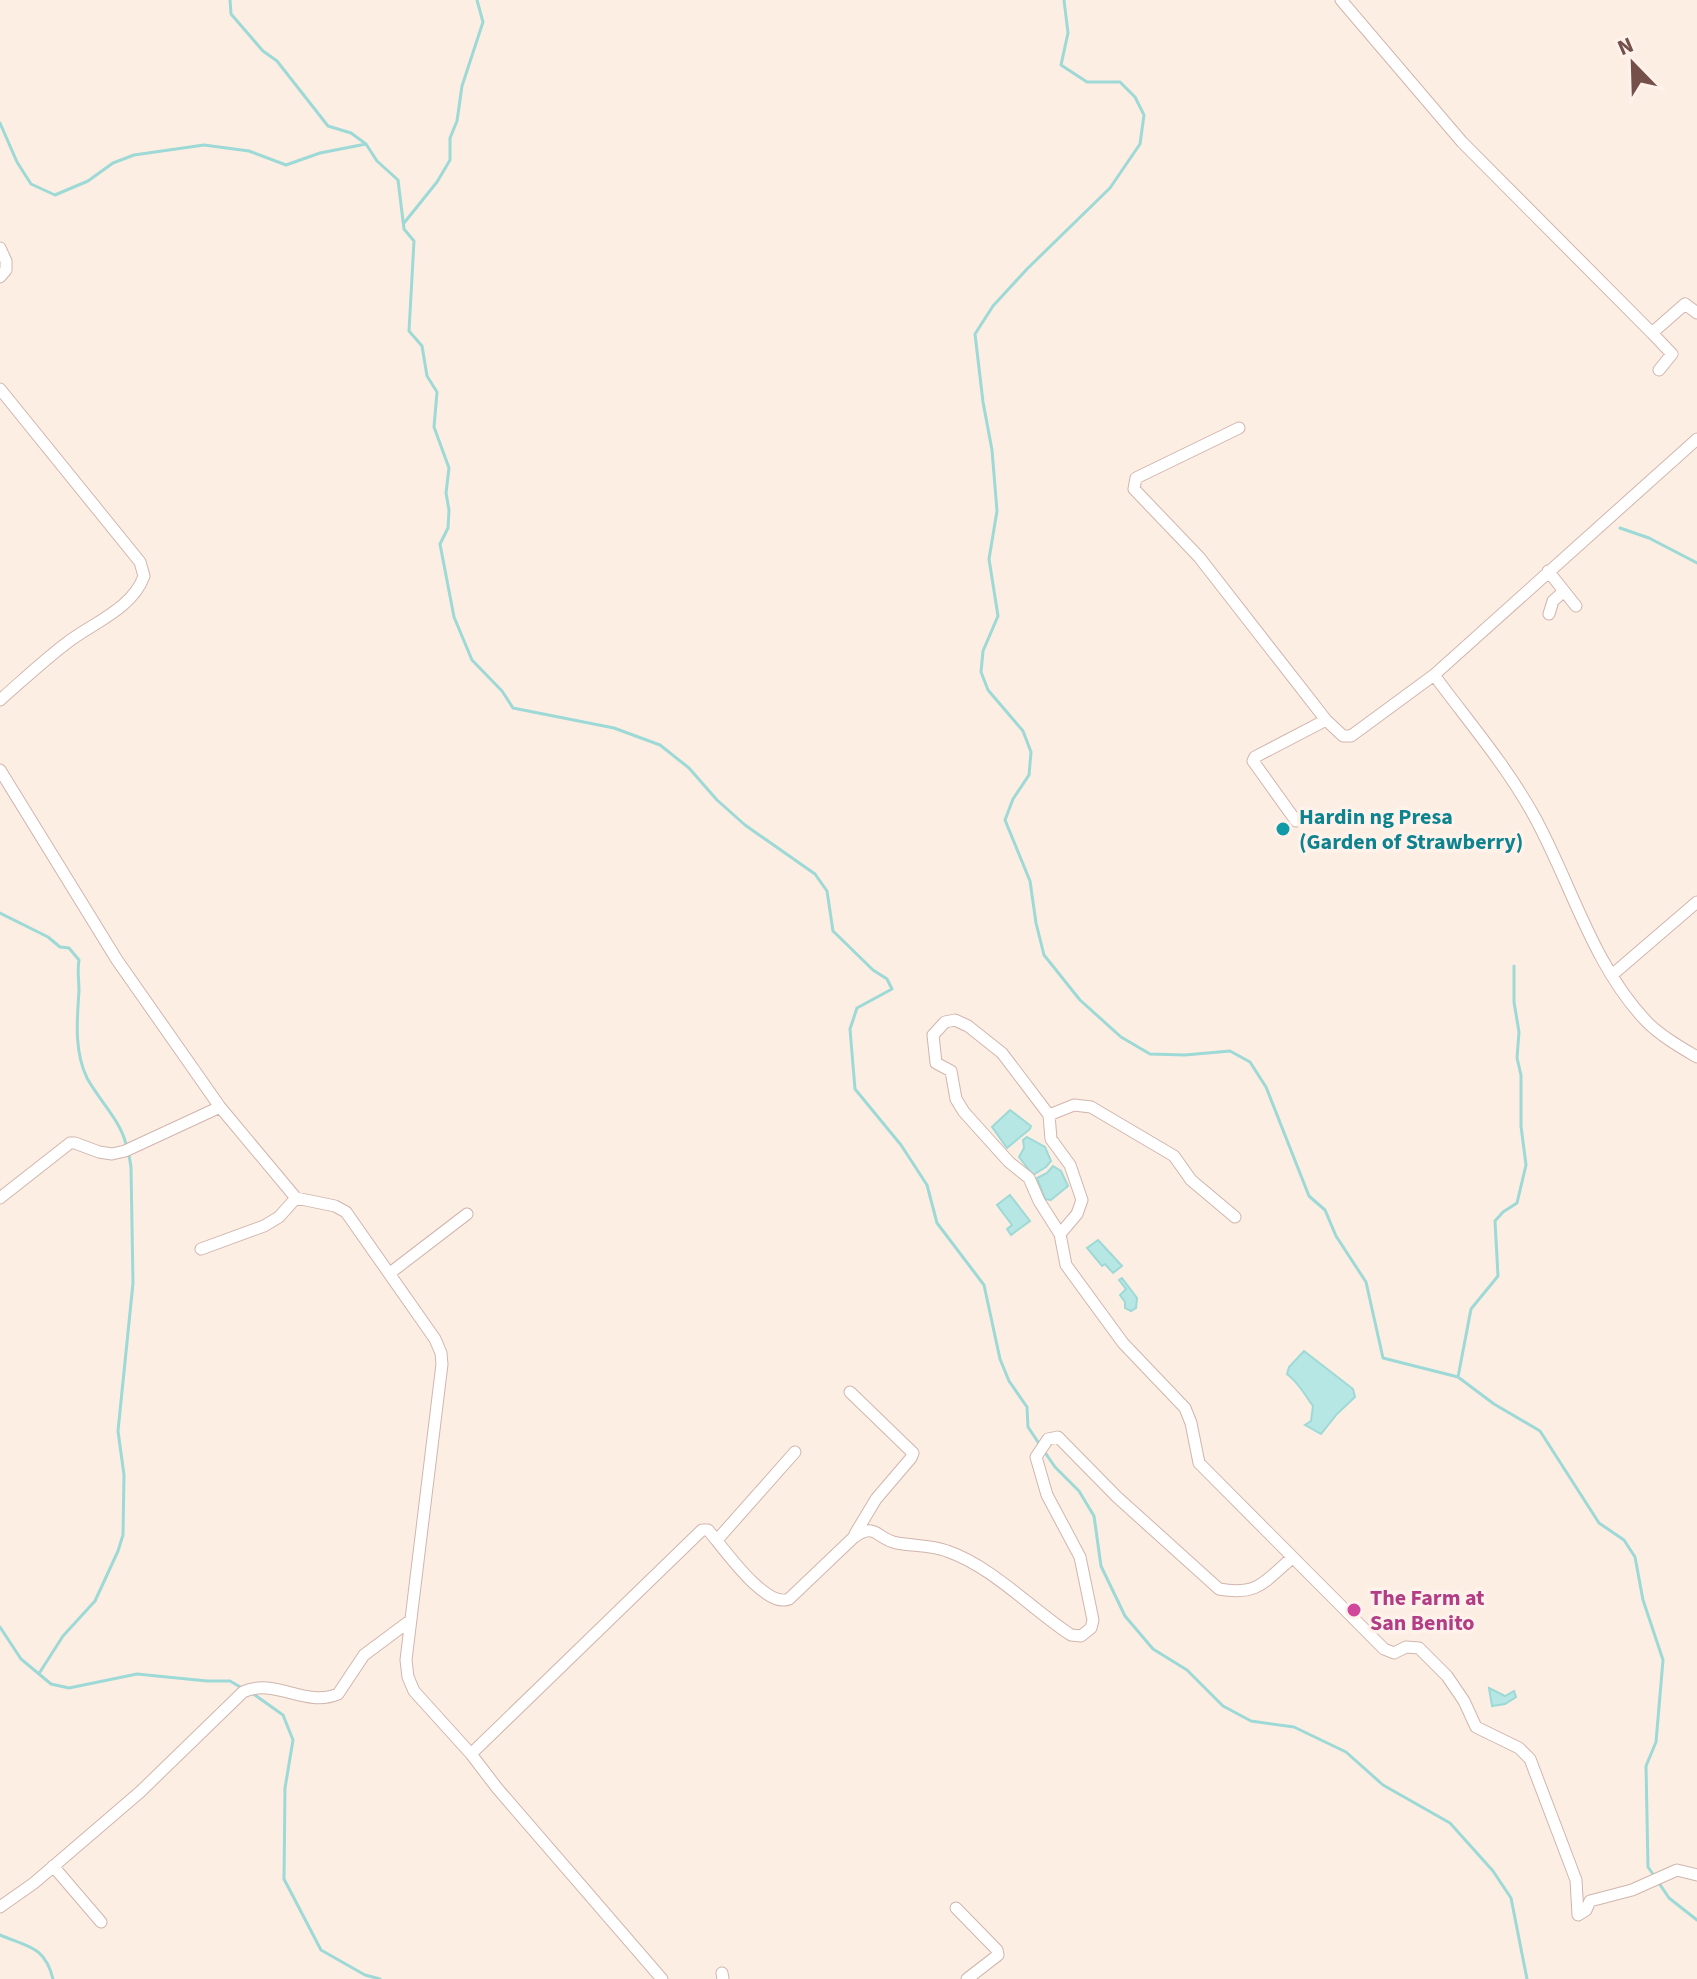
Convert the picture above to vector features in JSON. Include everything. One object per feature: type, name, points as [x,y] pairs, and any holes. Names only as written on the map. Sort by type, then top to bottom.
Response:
[{"type":"street","points":[[1341,0],[1462,142],[1672,354],[1659,370]]},
{"type":"street","points":[[0,248],[6,270],[0,277]]},
{"type":"street","points":[[1652,333],[1685,304],[1697,313]]},
{"type":"street","points":[[0,389],[140,562],[144,576],[130,597],[102,620],[71,639],[0,700]]},
{"type":"street","points":[[1239,428],[1136,478],[1134,489],[1199,557],[1336,733],[1351,736],[1434,675],[1697,439]]},
{"type":"street","points":[[1548,571],[1576,606]]},
{"type":"street","points":[[1549,614],[1553,601],[1564,591]]},
{"type":"street","points":[[1434,675],[1501,762],[1533,814],[1612,975],[1650,1025],[1697,1057]]},
{"type":"street","points":[[1296,821],[1253,761],[1255,757],[1326,720]]},
{"type":"street","points":[[0,770],[117,960],[220,1107],[296,1198],[335,1206],[346,1212],[435,1339],[442,1364],[406,1660],[408,1677],[414,1691],[662,1979]]},
{"type":"street","points":[[1612,975],[1697,902]]},
{"type":"street","points":[[1060,1234],[1077,1214],[1082,1200],[1070,1165],[1051,1139],[1049,1115],[1002,1053],[968,1026],[955,1020],[945,1022],[933,1035],[936,1063],[951,1071],[956,1099],[1009,1162],[1029,1178],[1060,1234],[1066,1265],[1123,1343],[1185,1408],[1199,1463],[1389,1653],[1406,1647],[1419,1648],[1426,1653],[1464,1701],[1476,1727],[1519,1748],[1530,1759],[1576,1880],[1578,1915],[1586,1910],[1590,1901],[1632,1890],[1667,1873],[1677,1870],[1697,1875]]},
{"type":"street","points":[[1049,1115],[1074,1105],[1091,1107],[1174,1156],[1191,1180],[1235,1217]]},
{"type":"street","points":[[0,1198],[70,1143],[112,1154],[125,1151],[220,1107]]},
{"type":"street","points":[[201,1249],[264,1226],[279,1217],[296,1198]]},
{"type":"street","points":[[390,1273],[467,1214]]},
{"type":"street","points":[[850,1392],[913,1453],[876,1499],[853,1538]]},
{"type":"street","points":[[471,1754],[702,1530],[708,1530],[762,1592],[782,1602],[789,1599],[853,1538],[863,1531],[872,1530],[893,1543],[944,1549],[990,1574],[1071,1635],[1081,1636],[1091,1628],[1093,1620],[1080,1557],[1047,1495],[1036,1457],[1048,1439],[1058,1437],[1117,1497],[1219,1589],[1240,1593],[1258,1588],[1292,1558]]},
{"type":"street","points":[[717,1540],[795,1452]]},
{"type":"street","points":[[0,1907],[140,1792],[243,1692],[257,1686],[318,1699],[338,1694],[364,1655],[411,1620]]},
{"type":"street","points":[[53,1866],[101,1922]]},
{"type":"street","points":[[956,1908],[997,1950],[998,1955],[967,1979]]},
{"type":"water","points":[[1010,1110],[1031,1126],[1007,1148],[992,1127]]},
{"type":"water","points":[[1027,1137],[1045,1147],[1051,1161],[1033,1175],[1019,1157],[1024,1148],[1023,1140]]},
{"type":"water","points":[[1053,1166],[1061,1171],[1068,1186],[1051,1200],[1045,1199],[1037,1178]]},
{"type":"water","points":[[1010,1195],[1030,1221],[1011,1235],[1007,1229],[1012,1225],[997,1205]]},
{"type":"water","points":[[1098,1240],[1122,1266],[1113,1273],[1105,1264],[1102,1266],[1087,1248]]},
{"type":"water","points":[[1122,1278],[1137,1298],[1136,1308],[1131,1311],[1125,1308],[1120,1295],[1126,1289],[1119,1280]]},
{"type":"water","points":[[1304,1351],[1353,1389],[1355,1397],[1321,1434],[1305,1425],[1311,1421],[1313,1406],[1287,1374],[1289,1367]]},
{"type":"water","points":[[1489,1688],[1505,1696],[1514,1691],[1516,1697],[1505,1704],[1492,1706]]},
{"type":"waterway","points":[[230,0],[231,14],[263,51],[277,61],[328,126],[351,133],[366,144],[377,161],[398,180],[404,229],[414,241],[409,331],[422,346],[427,376],[437,392],[434,427],[449,468],[446,493],[448,528],[440,544],[454,617],[472,660],[502,691],[513,708],[614,728],[660,745],[689,768],[717,800],[745,825],[815,874],[827,891],[833,931],[873,970],[887,979],[892,989],[857,1008],[850,1029],[855,1089],[901,1145],[927,1185],[937,1223],[984,1285],[1000,1359],[1009,1381],[1027,1407],[1028,1427],[1040,1445]]},
{"type":"waterway","points":[[404,223],[437,182],[450,160],[450,138],[457,121],[462,86],[483,22],[477,0]]},
{"type":"waterway","points":[[1064,0],[1068,33],[1061,65],[1087,82],[1120,82],[1135,97],[1144,115],[1140,144],[1110,188],[1027,269],[993,306],[975,334],[992,450],[997,511],[989,559],[998,616],[983,651],[981,672],[988,690],[1023,731],[1031,752],[1029,775],[1013,799],[1005,820],[1030,881],[1044,955],[1080,1000],[1121,1037],[1150,1054],[1230,1051],[1250,1062],[1266,1087],[1309,1196],[1325,1210],[1336,1236],[1366,1282],[1383,1358],[1458,1377],[1494,1404],[1540,1431],[1599,1523],[1624,1540],[1635,1557],[1643,1600],[1663,1660],[1656,1742],[1646,1766],[1648,1867],[1655,1877]]},
{"type":"waterway","points":[[0,123],[17,162],[31,184],[55,195],[88,181],[113,163],[134,155],[204,145],[249,151],[286,165],[320,153],[366,144]]},
{"type":"waterway","points":[[1620,528],[1649,538],[1697,563]]},
{"type":"waterway","points":[[0,913],[48,937],[60,947],[69,948],[79,960],[77,1024],[80,1057],[87,1078],[114,1118],[126,1144]]},
{"type":"waterway","points":[[1458,1377],[1471,1309],[1498,1276],[1495,1221],[1517,1203],[1526,1165],[1521,1126],[1514,966]]},
{"type":"waterway","points":[[40,1672],[63,1636],[95,1601],[123,1535],[124,1475],[118,1431],[133,1283],[129,1155]]},
{"type":"waterway","points":[[1044,1451],[1079,1491],[1094,1516],[1101,1566],[1125,1616],[1153,1649],[1187,1670],[1223,1706],[1251,1721],[1294,1727],[1346,1752],[1383,1785],[1450,1823],[1493,1871],[1511,1898],[1527,1979]]},
{"type":"waterway","points":[[0,1627],[21,1659],[51,1684],[69,1688],[137,1674],[230,1681],[242,1688]]},
{"type":"waterway","points":[[252,1693],[283,1715],[293,1740],[285,1788],[284,1879],[321,1950],[365,1975],[380,1979]]},
{"type":"waterway","points":[[1659,1883],[1669,1898],[1697,1920]]},
{"type":"waterway","points":[[0,1935],[34,1949],[45,1960],[53,1979]]},
{"type":"place","name":"Hardin ng Presa (Garden of Strawberry)","points":[[1283,829]]},
{"type":"place","name":"The Farm at San Benito","points":[[1354,1610]]}]
